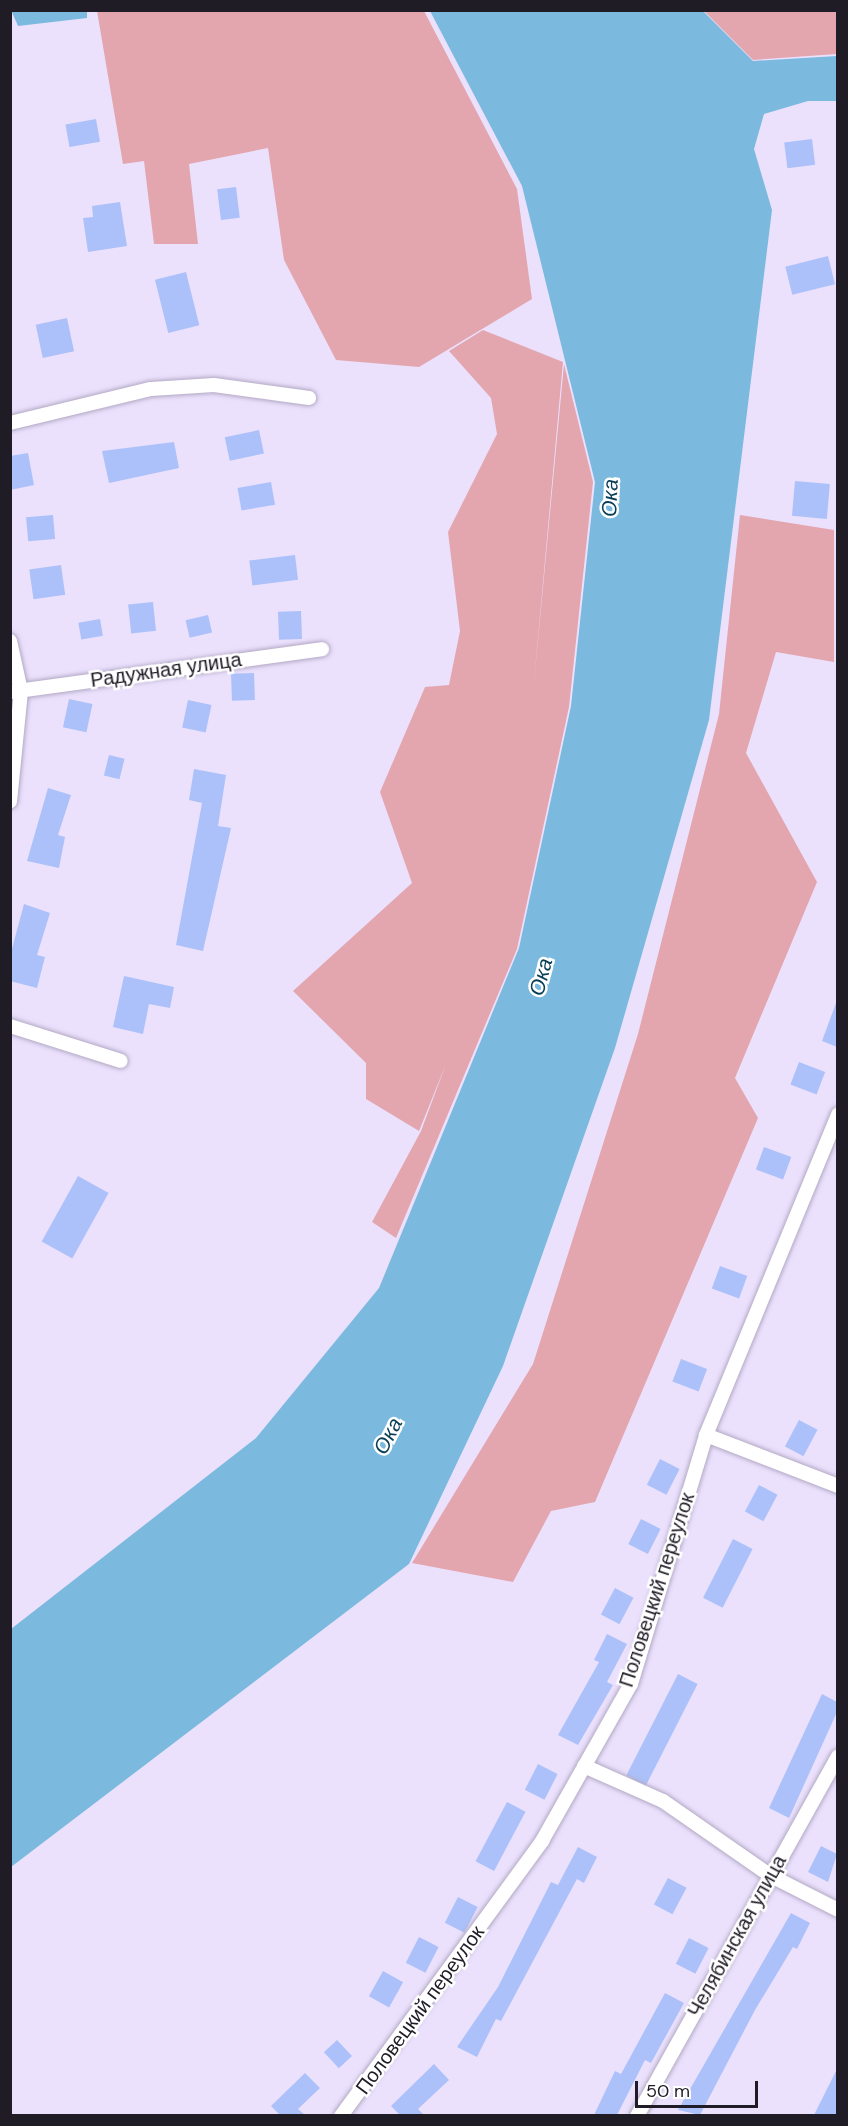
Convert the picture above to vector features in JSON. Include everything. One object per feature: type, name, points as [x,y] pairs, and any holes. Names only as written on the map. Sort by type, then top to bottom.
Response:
[{"type":"street","points":[[10,423],[151,389],[214,385],[309,398]]},
{"type":"street","points":[[10,641],[16,691],[10,801]]},
{"type":"street","name":"Радужная улица","points":[[16,691],[322,649]]},
{"type":"street","points":[[10,1026],[121,1061]]},
{"type":"street","name":"Половецкий переулок","points":[[341,2115],[542,1841],[631,1684],[706,1435],[837,1114]]},
{"type":"street","points":[[706,1435],[837,1486]]},
{"type":"street","name":"Челябинская улица","points":[[638,2115],[837,1756]]},
{"type":"street","points":[[584,1766],[663,1801],[771,1876],[837,1910]]},
{"type":"shaded area","points":[[97,11],[424,11],[517,189],[532,299],[419,367],[336,360],[284,260],[268,148],[189,164],[198,244],[154,244],[144,161],[123,164]]},
{"type":"shaded area","points":[[704,11],[837,11],[837,54],[753,60]]},
{"type":"shaded area","points":[[483,330],[563,362],[533,693],[564,364],[593,482],[569,707],[517,949],[396,1238],[372,1222],[421,1131],[446,1064],[419,1131],[366,1099],[366,1063],[293,991],[412,883],[380,792],[425,687],[449,685],[460,631],[448,532],[497,434],[491,398],[449,351]]},
{"type":"shaded area","points":[[740,515],[834,530],[834,662],[776,652],[746,753],[817,882],[735,1078],[758,1118],[595,1502],[551,1511],[513,1582],[412,1563],[533,1364],[638,1034],[719,714]]},
{"type":"water","points":[[11,10],[87,11],[87,18],[18,26]]},
{"type":"water","name":"Ока","points":[[430,11],[703,11],[753,61],[837,56],[837,101],[808,101],[764,114],[754,149],[772,210],[709,720],[615,1048],[503,1366],[409,1564],[11,1867],[11,1629],[256,1438],[379,1288],[519,948],[571,706],[595,482],[522,186]]},
{"type":"building","points":[[96,119],[100,142],[69,147],[65,124]]},
{"type":"building","points":[[812,139],[815,165],[787,168],[784,142]]},
{"type":"building","points":[[236,187],[240,218],[221,220],[217,189]]},
{"type":"building","points":[[120,202],[127,246],[88,252],[83,218],[93,217],[92,206]]},
{"type":"building","points":[[828,256],[835,284],[792,295],[785,267]]},
{"type":"building","points":[[186,272],[199,325],[168,333],[155,280]]},
{"type":"building","points":[[67,318],[74,351],[43,358],[36,325]]},
{"type":"building","points":[[259,430],[264,453],[230,461],[225,437]]},
{"type":"building","points":[[174,442],[179,468],[109,483],[102,451]]},
{"type":"building","points":[[28,453],[34,485],[10,490],[10,456]]},
{"type":"building","points":[[795,481],[830,484],[827,519],[792,516]]},
{"type":"building","points":[[271,482],[275,505],[242,511],[238,488]]},
{"type":"building","points":[[53,515],[55,539],[28,541],[26,517]]},
{"type":"building","points":[[295,555],[298,580],[252,585],[249,561]]},
{"type":"building","points":[[61,565],[65,595],[33,599],[29,569]]},
{"type":"building","points":[[153,602],[156,631],[131,633],[128,605]]},
{"type":"building","points":[[301,611],[302,639],[279,640],[278,612]]},
{"type":"building","points":[[208,615],[212,633],[190,638],[186,620]]},
{"type":"building","points":[[100,619],[103,636],[81,640],[78,623]]},
{"type":"building","points":[[254,673],[255,700],[232,701],[231,674]]},
{"type":"building","points":[[69,699],[92,704],[86,732],[63,727]]},
{"type":"building","points":[[188,700],[211,705],[206,732],[182,727]]},
{"type":"building","points":[[109,755],[125,759],[119,779],[104,775]]},
{"type":"building","points":[[194,769],[226,775],[218,826],[231,828],[203,951],[176,945],[202,803],[189,800]]},
{"type":"building","points":[[48,788],[71,795],[58,835],[65,837],[59,868],[27,861]]},
{"type":"building","points":[[24,904],[50,913],[37,955],[45,957],[37,988],[10,981],[10,956]]},
{"type":"building","points":[[124,976],[174,987],[170,1008],[149,1004],[143,1034],[113,1027]]},
{"type":"building","points":[[837,1004],[837,1047],[822,1041]]},
{"type":"building","points":[[799,1062],[825,1072],[817,1094],[790,1084]]},
{"type":"building","points":[[764,1147],[791,1157],[783,1179],[756,1170]]},
{"type":"building","points":[[78,1176],[109,1193],[72,1259],[42,1242]]},
{"type":"building","points":[[720,1266],[747,1276],[739,1298],[712,1289]]},
{"type":"building","points":[[681,1359],[707,1369],[699,1391],[672,1381]]},
{"type":"building","points":[[799,1420],[818,1430],[803,1456],[785,1446]]},
{"type":"building","points":[[660,1459],[680,1469],[666,1495],[647,1485]]},
{"type":"building","points":[[759,1485],[778,1495],[763,1521],[745,1511]]},
{"type":"building","points":[[641,1519],[661,1529],[648,1554],[628,1544]]},
{"type":"building","points":[[733,1539],[753,1549],[723,1608],[703,1598]]},
{"type":"building","points":[[615,1588],[634,1598],[619,1624],[601,1614]]},
{"type":"building","points":[[607,1634],[627,1644],[607,1682],[613,1685],[578,1745],[558,1735],[599,1662],[594,1660]]},
{"type":"building","points":[[678,1674],[698,1684],[646,1786],[626,1776]]},
{"type":"building","points":[[822,1694],[837,1702],[837,1712],[789,1818],[769,1808]]},
{"type":"building","points":[[538,1764],[558,1774],[544,1800],[525,1790]]},
{"type":"building","points":[[507,1802],[526,1812],[494,1871],[476,1861]]},
{"type":"building","points":[[821,1846],[837,1854],[828,1882],[808,1872]]},
{"type":"building","points":[[578,1847],[597,1857],[584,1883],[577,1879],[501,2021],[496,2019],[477,2057],[457,2047],[498,1987],[551,1882],[558,1885]]},
{"type":"building","points":[[668,1878],[687,1888],[672,1914],[654,1904]]},
{"type":"building","points":[[458,1897],[478,1907],[464,1933],[445,1923]]},
{"type":"building","points":[[791,1913],[810,1923],[797,1949],[793,1947],[755,2010],[700,2115],[678,2110]]},
{"type":"building","points":[[419,1937],[439,1947],[425,1973],[406,1963]]},
{"type":"building","points":[[689,1938],[709,1948],[695,1974],[676,1964]]},
{"type":"building","points":[[383,1971],[403,1982],[389,2008],[369,1996]]},
{"type":"building","points":[[665,1993],[684,2003],[651,2063],[645,2060],[617,2115],[594,2115],[615,2071],[621,2074]]},
{"type":"building","points":[[337,2040],[352,2056],[339,2068],[324,2052]]},
{"type":"building","points":[[434,2064],[449,2080],[418,2109],[424,2115],[400,2115],[391,2106]]},
{"type":"building","points":[[837,2069],[837,2115],[814,2115]]},
{"type":"building","points":[[305,2073],[320,2088],[298,2109],[305,2115],[280,2115],[271,2106]]}]
